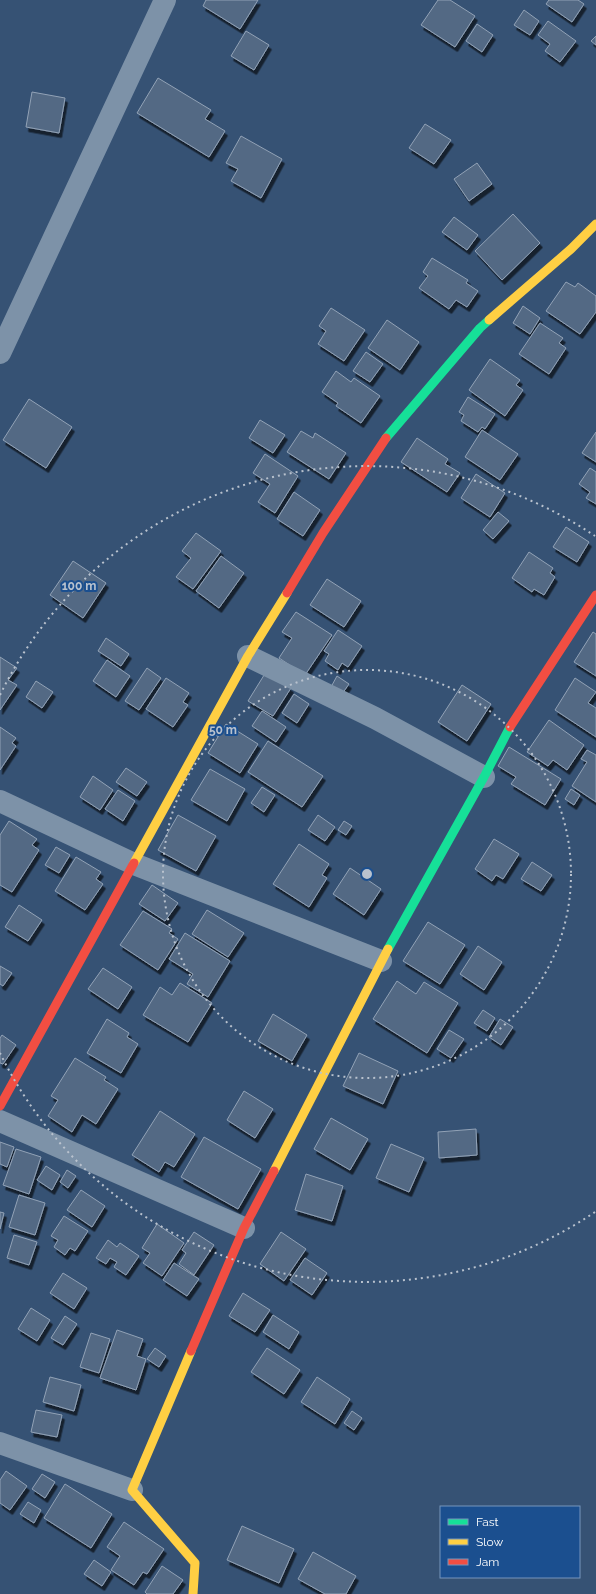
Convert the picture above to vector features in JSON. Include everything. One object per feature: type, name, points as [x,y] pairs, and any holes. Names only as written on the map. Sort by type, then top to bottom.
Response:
[{"type":"street","points":[[0,353],[165,0]]},
{"type":"street","points":[[0,1106],[248,656],[322,533],[389,434],[480,328],[571,249],[596,224]]},
{"type":"street","points":[[132,1490],[244,1228],[300,1122],[381,961],[484,777],[506,733],[596,595]]},
{"type":"street","points":[[248,656],[375,718],[484,777]]},
{"type":"street","points":[[0,801],[134,864],[381,961]]},
{"type":"street","points":[[0,1121],[244,1228]]},
{"type":"street","points":[[0,1443],[132,1490],[195,1563],[193,1594]]},
{"type":"building","points":[[206,0],[258,0],[240,29],[203,6]]},
{"type":"building","points":[[438,0],[450,0],[475,16],[455,47],[421,25]]},
{"type":"building","points":[[549,0],[578,0],[584,4],[572,22],[546,4]]},
{"type":"building","points":[[524,10],[539,21],[530,35],[514,25]]},
{"type":"building","points":[[548,21],[576,41],[560,62],[545,51],[550,44],[538,35]]},
{"type":"building","points":[[477,24],[493,35],[482,52],[466,41]]},
{"type":"building","points":[[246,31],[269,45],[254,70],[231,56]]},
{"type":"building","points":[[596,36],[596,45],[591,41]]},
{"type":"building","points":[[158,78],[211,110],[205,119],[225,131],[209,157],[137,113]]},
{"type":"building","points":[[32,92],[65,98],[59,133],[26,127]]},
{"type":"building","points":[[425,124],[451,140],[434,164],[409,148]]},
{"type":"building","points":[[241,136],[282,159],[261,198],[231,181],[238,169],[226,163]]},
{"type":"building","points":[[477,163],[492,184],[469,201],[454,179]]},
{"type":"building","points":[[513,214],[540,243],[502,280],[475,251]]},
{"type":"building","points":[[454,217],[478,235],[467,250],[442,232]]},
{"type":"building","points":[[432,258],[468,280],[466,283],[478,291],[467,307],[456,300],[449,309],[419,288],[428,276],[423,272]]},
{"type":"building","points":[[566,282],[575,287],[578,283],[596,296],[596,312],[580,334],[546,311]]},
{"type":"building","points":[[523,306],[540,318],[530,334],[513,323]]},
{"type":"building","points":[[331,308],[365,330],[344,361],[318,344],[326,331],[319,326]]},
{"type":"building","points":[[387,320],[419,342],[400,370],[368,348]]},
{"type":"building","points":[[540,323],[563,338],[559,343],[566,348],[549,374],[519,354]]},
{"type":"building","points":[[366,352],[383,364],[370,382],[353,371]]},
{"type":"building","points":[[490,359],[520,380],[516,385],[523,390],[505,416],[469,390]]},
{"type":"building","points":[[336,371],[351,382],[354,378],[380,396],[361,423],[336,406],[338,403],[322,392]]},
{"type":"building","points":[[468,397],[495,414],[485,429],[482,427],[478,432],[461,421],[464,415],[459,412]]},
{"type":"building","points":[[29,399],[72,427],[46,468],[3,440]]},
{"type":"building","points":[[260,420],[285,435],[273,453],[249,438]]},
{"type":"building","points":[[482,430],[518,454],[500,480],[465,457]]},
{"type":"building","points":[[301,431],[313,438],[315,433],[346,453],[329,479],[287,452]]},
{"type":"building","points":[[596,432],[596,462],[582,453]]},
{"type":"building","points":[[417,438],[448,459],[445,464],[460,473],[447,492],[401,462]]},
{"type":"building","points":[[265,454],[298,476],[275,513],[258,502],[270,484],[253,473]]},
{"type":"building","points":[[590,468],[596,472],[596,504],[586,498],[590,492],[579,484]]},
{"type":"building","points":[[476,474],[505,493],[490,517],[461,498]]},
{"type":"building","points":[[294,492],[320,510],[303,536],[277,519]]},
{"type":"building","points":[[498,512],[509,521],[493,539],[483,530]]},
{"type":"building","points":[[566,527],[589,542],[577,562],[553,547]]},
{"type":"building","points":[[196,533],[221,551],[193,589],[176,577],[191,558],[182,551]]},
{"type":"building","points":[[529,552],[553,568],[550,573],[555,577],[544,595],[534,589],[532,592],[512,578]]},
{"type":"building","points":[[221,556],[244,573],[219,608],[196,591]]},
{"type":"building","points":[[73,561],[106,583],[83,618],[50,595]]},
{"type":"building","points":[[327,579],[361,601],[344,627],[310,605]]},
{"type":"building","points":[[296,612],[332,635],[305,675],[279,658],[292,638],[282,632]]},
{"type":"building","points":[[338,630],[362,646],[348,667],[342,663],[338,670],[325,661],[329,654],[324,651]]},
{"type":"building","points":[[593,632],[596,634],[596,676],[574,662]]},
{"type":"building","points":[[106,638],[129,654],[121,666],[98,651]]},
{"type":"building","points":[[0,657],[17,668],[8,680],[17,685],[0,710]]},
{"type":"building","points":[[107,660],[130,676],[116,697],[93,681]]},
{"type":"building","points":[[147,668],[161,678],[139,710],[125,701]]},
{"type":"building","points":[[266,672],[291,688],[273,716],[248,701]]},
{"type":"building","points":[[337,676],[349,684],[342,694],[331,687]]},
{"type":"building","points":[[166,678],[189,693],[183,702],[188,705],[173,727],[146,709]]},
{"type":"building","points":[[575,678],[596,692],[588,703],[596,708],[596,737],[555,710]]},
{"type":"building","points":[[36,681],[53,692],[42,708],[26,697]]},
{"type":"building","points":[[462,685],[491,704],[467,741],[438,722]]},
{"type":"building","points":[[294,694],[309,704],[297,723],[282,713]]},
{"type":"building","points":[[262,711],[286,727],[276,742],[252,726]]},
{"type":"building","points":[[549,720],[584,745],[567,770],[553,760],[548,766],[527,752]]},
{"type":"building","points":[[226,724],[258,744],[240,773],[208,753]]},
{"type":"building","points":[[0,727],[16,738],[12,743],[16,746],[0,770]]},
{"type":"building","points":[[268,741],[323,776],[302,807],[248,772]]},
{"type":"building","points":[[509,747],[561,779],[545,805],[511,784],[516,777],[498,766]]},
{"type":"building","points":[[587,750],[596,755],[596,802],[572,786],[587,762],[581,759]]},
{"type":"building","points":[[126,768],[147,782],[137,796],[116,782]]},
{"type":"building","points":[[210,769],[245,789],[227,821],[191,800]]},
{"type":"building","points":[[93,776],[113,790],[100,810],[80,797]]},
{"type":"building","points":[[262,787],[275,795],[264,812],[251,803]]},
{"type":"building","points":[[571,789],[580,795],[574,805],[565,799]]},
{"type":"building","points":[[118,790],[135,801],[123,821],[105,809]]},
{"type":"building","points":[[178,815],[216,836],[196,871],[158,850]]},
{"type":"building","points":[[318,815],[335,827],[325,841],[308,830]]},
{"type":"building","points":[[9,821],[37,839],[32,845],[39,850],[12,892],[0,885],[0,835]]},
{"type":"building","points":[[344,821],[352,826],[346,835],[338,830]]},
{"type":"building","points":[[494,839],[519,854],[503,879],[496,875],[492,881],[475,869]]},
{"type":"building","points":[[299,844],[329,864],[322,875],[327,878],[309,907],[273,884]]},
{"type":"building","points":[[56,847],[70,855],[59,873],[45,865]]},
{"type":"building","points":[[76,857],[101,872],[96,879],[103,884],[85,910],[55,891]]},
{"type":"building","points":[[532,862],[552,875],[541,891],[521,879]]},
{"type":"building","points":[[350,868],[381,889],[364,915],[333,894]]},
{"type":"building","points":[[152,885],[178,903],[165,921],[139,904]]},
{"type":"building","points":[[19,905],[42,920],[28,941],[5,927]]},
{"type":"building","points":[[207,910],[244,933],[228,957],[192,934]]},
{"type":"building","points":[[143,911],[172,929],[169,933],[178,939],[158,970],[120,945]]},
{"type":"building","points":[[428,922],[465,945],[440,984],[403,961]]},
{"type":"building","points":[[185,933],[230,961],[208,997],[187,984],[193,974],[169,959]]},
{"type":"building","points":[[478,946],[502,962],[484,990],[460,974]]},
{"type":"building","points":[[0,966],[12,973],[3,986],[0,984]]},
{"type":"building","points":[[103,968],[132,987],[118,1009],[88,989]]},
{"type":"building","points":[[397,981],[416,994],[424,982],[458,1003],[427,1053],[373,1019]]},
{"type":"building","points":[[180,983],[212,1003],[188,1042],[143,1015],[160,987],[172,995]]},
{"type":"building","points":[[483,1010],[495,1018],[487,1031],[474,1023]]},
{"type":"building","points":[[273,1014],[307,1035],[292,1061],[258,1041]]},
{"type":"building","points":[[107,1019],[129,1033],[127,1037],[138,1044],[121,1073],[87,1053]]},
{"type":"building","points":[[500,1019],[513,1027],[501,1045],[489,1037]]},
{"type":"building","points":[[449,1030],[464,1039],[451,1058],[437,1049]]},
{"type":"building","points":[[2,1035],[16,1045],[3,1064],[0,1063],[0,1038]]},
{"type":"building","points":[[359,1053],[398,1071],[383,1104],[343,1086]]},
{"type":"building","points":[[75,1058],[106,1077],[104,1080],[118,1089],[96,1124],[82,1115],[72,1132],[48,1116],[58,1100],[51,1096]]},
{"type":"building","points":[[244,1091],[273,1109],[255,1138],[227,1120]]},
{"type":"building","points":[[160,1111],[195,1134],[174,1167],[165,1162],[159,1172],[132,1155]]},
{"type":"building","points":[[331,1118],[368,1139],[350,1170],[314,1149]]},
{"type":"building","points":[[476,1129],[477,1155],[439,1158],[438,1132]]},
{"type":"building","points":[[204,1137],[261,1169],[238,1209],[181,1177]]},
{"type":"building","points":[[0,1142],[14,1147],[7,1167],[0,1164]]},
{"type":"building","points":[[391,1144],[424,1158],[409,1192],[376,1178]]},
{"type":"building","points":[[16,1149],[41,1157],[29,1194],[3,1185]]},
{"type":"building","points":[[46,1166],[60,1175],[52,1190],[37,1180]]},
{"type":"building","points":[[67,1170],[76,1176],[68,1188],[60,1182]]},
{"type":"building","points":[[306,1174],[343,1186],[332,1221],[295,1210]]},
{"type":"building","points":[[81,1190],[105,1206],[92,1227],[67,1210]]},
{"type":"building","points":[[19,1195],[45,1203],[35,1235],[9,1227]]},
{"type":"building","points":[[0,1212],[4,1213],[0,1229]]},
{"type":"building","points":[[64,1216],[88,1231],[75,1251],[70,1248],[65,1255],[54,1247],[58,1240],[51,1236]]},
{"type":"building","points":[[157,1224],[184,1243],[162,1276],[143,1263],[150,1253],[142,1248]]},
{"type":"building","points":[[194,1232],[214,1245],[194,1275],[179,1264],[186,1253],[182,1250]]},
{"type":"building","points":[[281,1232],[306,1249],[284,1281],[260,1264]]},
{"type":"building","points":[[14,1235],[37,1242],[29,1265],[7,1258]]},
{"type":"building","points":[[108,1240],[117,1247],[120,1243],[139,1256],[126,1275],[114,1267],[117,1262],[110,1258],[106,1264],[96,1258]]},
{"type":"building","points":[[305,1258],[327,1273],[312,1295],[290,1280]]},
{"type":"building","points":[[174,1263],[199,1279],[187,1296],[163,1280]]},
{"type":"building","points":[[63,1273],[87,1288],[74,1309],[50,1293]]},
{"type":"building","points":[[243,1293],[270,1310],[255,1332],[229,1316]]},
{"type":"building","points":[[31,1308],[50,1320],[37,1341],[18,1329]]},
{"type":"building","points":[[273,1315],[299,1332],[289,1349],[263,1332]]},
{"type":"building","points":[[65,1316],[77,1324],[63,1345],[51,1338]]},
{"type":"building","points":[[117,1330],[143,1339],[137,1356],[146,1359],[136,1390],[100,1378]]},
{"type":"building","points":[[91,1333],[110,1339],[99,1373],[80,1367]]},
{"type":"building","points":[[155,1348],[166,1356],[159,1367],[147,1359]]},
{"type":"building","points":[[267,1348],[300,1370],[284,1394],[251,1372]]},
{"type":"building","points":[[50,1377],[81,1385],[74,1411],[43,1402]]},
{"type":"building","points":[[317,1377],[350,1399],[335,1424],[301,1402]]},
{"type":"building","points":[[36,1410],[62,1415],[57,1437],[31,1432]]},
{"type":"building","points":[[352,1411],[362,1418],[354,1430],[344,1423]]},
{"type":"building","points":[[6,1471],[27,1486],[10,1510],[0,1503],[0,1480]]},
{"type":"building","points":[[42,1474],[55,1482],[45,1498],[32,1489]]},
{"type":"building","points":[[65,1484],[112,1514],[91,1548],[44,1518]]},
{"type":"building","points":[[28,1502],[41,1510],[34,1523],[20,1514]]},
{"type":"building","points":[[124,1522],[164,1549],[147,1574],[143,1572],[134,1585],[111,1570],[120,1556],[107,1547]]},
{"type":"building","points":[[242,1526],[294,1549],[279,1583],[227,1560]]},
{"type":"building","points":[[313,1552],[356,1576],[346,1594],[325,1594],[298,1579]]},
{"type":"building","points":[[94,1560],[111,1572],[102,1586],[84,1574]]},
{"type":"building","points":[[162,1566],[183,1580],[173,1594],[147,1594],[145,1592]]},
{"type":"traffic: fast","points":[[386,438],[480,328],[489,320]]},
{"type":"traffic: fast","points":[[388,949],[484,777],[510,727]]},
{"type":"traffic: slow","points":[[489,320],[571,249],[596,224]]},
{"type":"traffic: slow","points":[[134,863],[248,656],[287,593]]},
{"type":"traffic: slow","points":[[274,1171],[388,949]]},
{"type":"traffic: slow","points":[[191,1351],[132,1490],[195,1563],[193,1594]]},
{"type":"traffic: jam","points":[[287,593],[323,533],[386,438]]},
{"type":"traffic: jam","points":[[510,727],[596,595]]},
{"type":"traffic: jam","points":[[0,1106],[134,863]]},
{"type":"traffic: jam","points":[[191,1351],[244,1228],[274,1171]]}]
